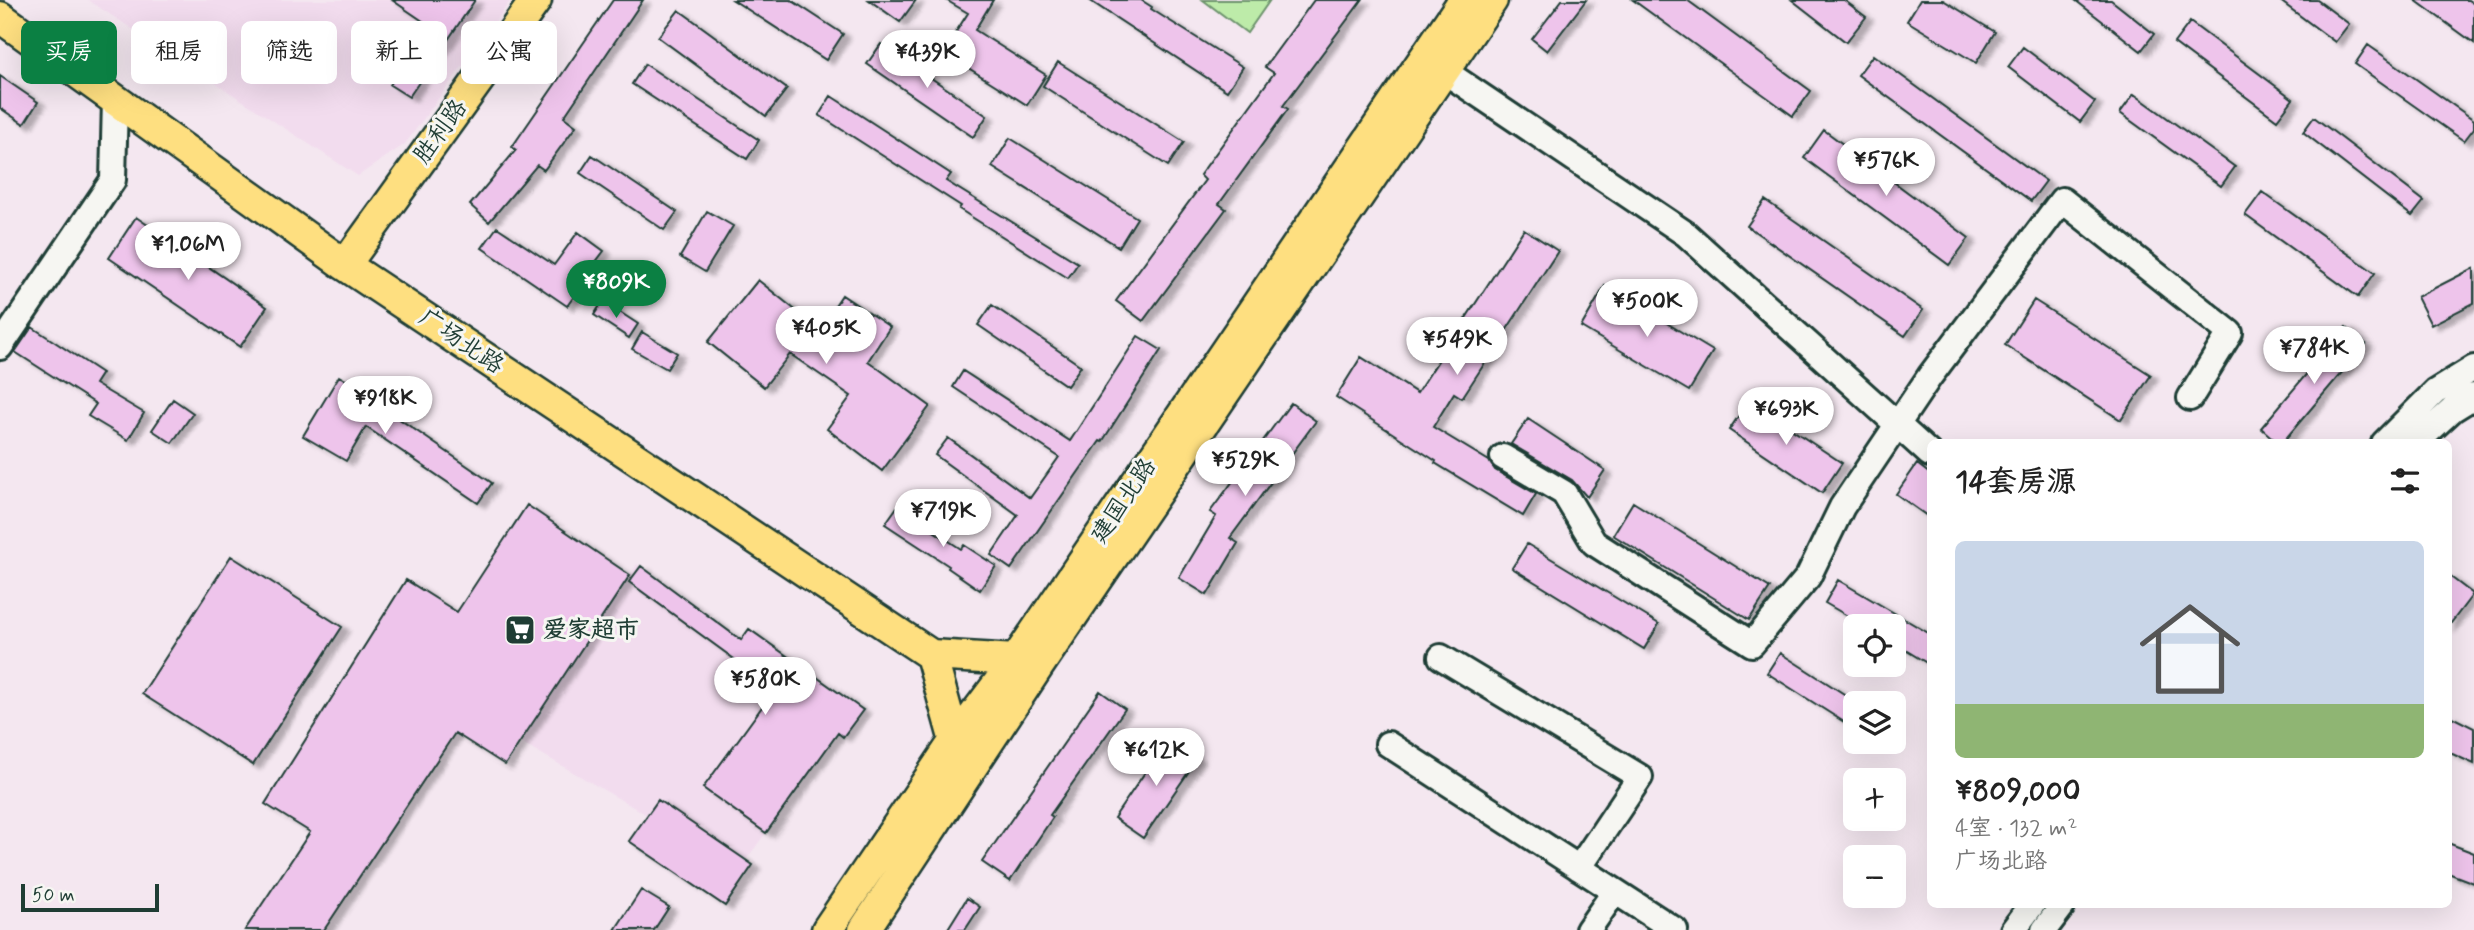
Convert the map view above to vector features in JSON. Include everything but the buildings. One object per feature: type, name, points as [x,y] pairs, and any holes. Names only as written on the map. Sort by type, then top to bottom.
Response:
[{"type":"main road","name":"胜利路","points":[[345,265],[536,0]]},
{"type":"main road","name":"建国北路","points":[[863,930],[966,777],[1028,663],[1464,0]]},
{"type":"main road","name":"建国北路","points":[[827,930],[954,742],[1028,663],[1492,0]]},
{"type":"main road","name":"广场北路","points":[[0,17],[345,265],[931,655]]},
{"type":"main road","points":[[966,777],[931,655],[1028,663]]},
{"type":"street","points":[[1444,71],[1686,234],[1927,451]]},
{"type":"street","points":[[0,347],[113,180],[116,100]]},
{"type":"street","points":[[1503,457],[1564,493],[1594,543],[1752,644],[1808,577],[1842,507],[1930,376],[2062,200],[2230,333],[2190,398]]},
{"type":"street","points":[[2388,439],[2435,392],[2474,368]]},
{"type":"street","points":[[2420,439],[2453,409],[2474,396]]},
{"type":"street","points":[[1441,657],[1640,777],[1579,868]]},
{"type":"street","points":[[1388,744],[1675,930]]},
{"type":"street","points":[[1588,930],[1615,891]]},
{"type":"street","points":[[2013,930],[2030,908]]},
{"type":"street","points":[[2044,930],[2061,908]]},
{"type":"shaded area","points":[[88,0],[511,0],[496,21],[461,21],[461,68],[405,144],[358,176],[217,84],[227,84],[227,21],[131,21],[131,28]]},
{"type":"shaded area","points":[[637,564],[741,639],[749,629],[863,710],[843,737],[838,734],[746,860],[658,800],[647,815],[521,742]]},
{"type":"green space","points":[[1203,0],[1270,0],[1247,33]]},
{"type":"place","name":"爱家超市","points":[[520,630]]}]
